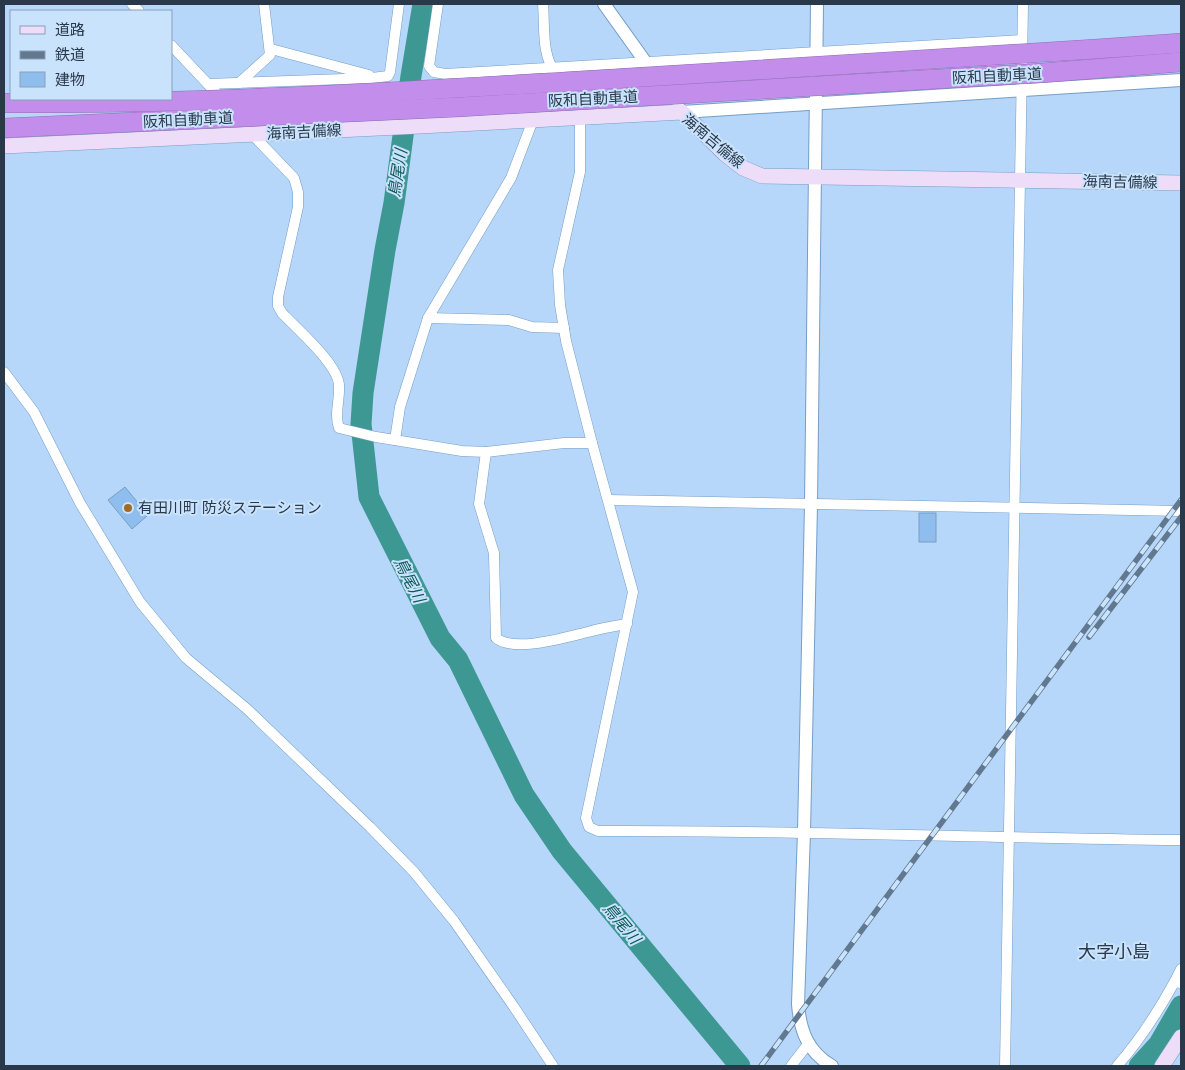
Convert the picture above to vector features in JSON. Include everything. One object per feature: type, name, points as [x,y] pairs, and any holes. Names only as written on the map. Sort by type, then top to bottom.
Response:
[{"type":"highway","name":"阪和自動車道","points":[[172,100],[383,92],[1012,55],[1181,43]]},
{"type":"highway","name":"阪和自動車道","points":[[4,128],[460,107],[1031,74],[1181,62]]},
{"type":"highway","name":"阪和自動車道","points":[[4,103],[171,100]]},
{"type":"main road","name":"海南吉備線","points":[[4,146],[682,112],[725,154],[743,168],[762,176],[1181,183]]},
{"type":"main road","points":[[1162,1066],[1181,1037]]},
{"type":"street","points":[[239,83],[270,55],[271,48],[264,4]]},
{"type":"street","points":[[208,84],[383,78],[388,76],[399,4]]},
{"type":"street","points":[[438,4],[429,60],[430,69],[434,72],[445,74],[1022,40]]},
{"type":"street","points":[[543,4],[545,42],[552,69],[557,77],[559,118]]},
{"type":"street","points":[[604,4],[682,112],[1181,80]]},
{"type":"street","points":[[817,4],[812,505],[798,1004],[802,1029],[808,1044],[816,1054],[832,1066]]},
{"type":"street","points":[[1005,1066],[1016,509],[1023,4]]},
{"type":"street","points":[[172,46],[294,178],[298,192],[298,207],[278,297],[278,306],[282,313],[335,370],[340,385],[338,425],[342,430],[376,438],[462,451],[486,452],[564,443],[592,443]]},
{"type":"street","points":[[271,48],[368,75],[372,78]]},
{"type":"street","points":[[580,117],[580,172],[558,270],[560,305],[592,443],[633,592],[586,818],[589,827],[598,831],[804,832],[1009,838],[1181,840]]},
{"type":"street","points":[[395,440],[400,406],[428,318],[511,178],[533,120]]},
{"type":"street","points":[[428,318],[509,320],[532,327],[564,328]]},
{"type":"street","points":[[4,372],[34,412],[80,503],[140,602],[186,658],[248,709],[414,872],[454,921],[554,1066]]},
{"type":"street","points":[[486,452],[479,504],[494,553],[496,638],[503,642],[532,644],[627,624]]},
{"type":"street","points":[[609,500],[1181,511]]},
{"type":"street","points":[[1117,1066],[1136,1044],[1178,982],[1181,969]]},
{"type":"street","points":[[791,1066],[808,1044]]},
{"type":"building","name":"有田川町 防災ステーション","points":[[125,487],[148,515],[132,529],[108,500]]},
{"type":"building","points":[[919,513],[936,513],[936,542],[919,542]]},
{"type":"waterway","name":"鳥尾川","points":[[423,4],[394,203],[363,393],[361,424],[369,497],[440,638],[458,660],[524,795],[562,851],[740,1066]]},
{"type":"waterway","points":[[1139,1066],[1159,1044],[1181,1006]]},
{"type":"railway","points":[[761,1066],[1181,500]]},
{"type":"railway","points":[[1089,637],[1181,517]]},
{"type":"place","name":"有田川町 防災ステーション","points":[[128,508]]},
{"type":"district","name":"大字小島","points":[[1114,952]]}]
